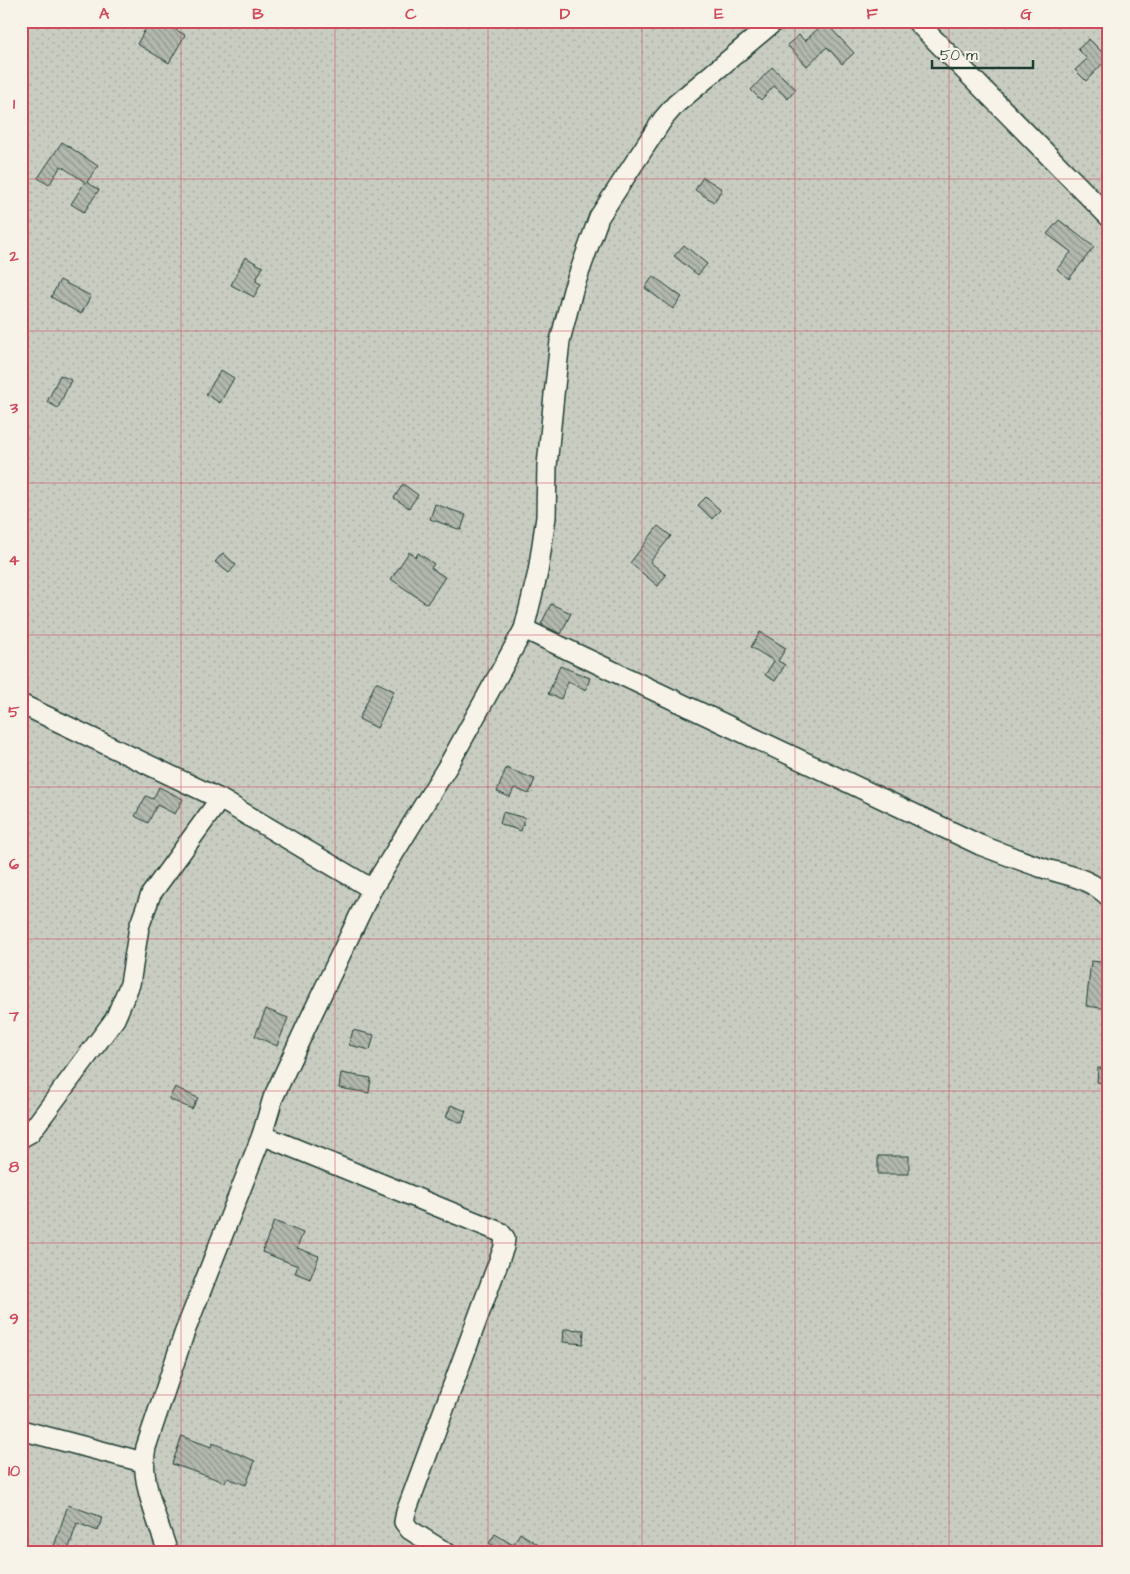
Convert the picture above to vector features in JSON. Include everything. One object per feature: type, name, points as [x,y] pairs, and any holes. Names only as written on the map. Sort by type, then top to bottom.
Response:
[{"type":"street","points":[[168,1553],[143,1462],[146,1447],[184,1334],[262,1135],[273,1098],[372,889],[449,764],[524,629],[538,572],[546,518],[547,466],[560,340],[573,290],[599,217],[663,119],[676,104],[775,21]]},
{"type":"street","points":[[916,21],[1109,217]]},
{"type":"street","points":[[524,629],[980,845],[1104,888]]},
{"type":"street","points":[[21,704],[220,799],[372,889]]},
{"type":"street","points":[[21,1138],[30,1133],[115,1019],[130,984],[139,927],[151,894],[220,799]]},
{"type":"street","points":[[262,1135],[432,1203],[500,1232],[505,1238],[504,1247],[406,1512],[404,1522],[410,1530],[447,1553]]},
{"type":"street","points":[[21,1430],[143,1462]]},
{"type":"shaded area","points":[[21,21],[1109,21],[1109,1553],[21,1553]]},
{"type":"building","points":[[150,21],[160,21],[185,35],[169,63],[137,44]]},
{"type":"building","points":[[825,22],[854,53],[842,64],[827,47],[807,66],[787,45],[799,35],[805,41]]},
{"type":"building","points":[[1089,39],[1108,58],[1086,81],[1075,70],[1087,59],[1078,49]]},
{"type":"building","points":[[772,67],[796,89],[788,99],[774,86],[761,100],[751,90]]},
{"type":"building","points":[[62,142],[98,166],[87,182],[99,190],[84,212],[71,204],[85,182],[61,166],[49,185],[38,178]]},
{"type":"building","points":[[703,177],[722,189],[714,202],[695,190]]},
{"type":"building","points":[[1059,220],[1094,247],[1069,279],[1057,269],[1071,252],[1047,234]]},
{"type":"building","points":[[684,245],[707,264],[698,275],[674,256]]},
{"type":"building","points":[[245,257],[263,267],[255,281],[261,284],[254,297],[231,285]]},
{"type":"building","points":[[653,276],[682,297],[673,309],[645,288]]},
{"type":"building","points":[[60,280],[91,296],[81,314],[51,297]]},
{"type":"building","points":[[221,370],[234,378],[220,403],[206,394]]},
{"type":"building","points":[[60,375],[71,380],[58,408],[47,402]]},
{"type":"building","points":[[403,484],[418,495],[409,508],[394,498]]},
{"type":"building","points":[[706,497],[720,510],[712,519],[698,505]]},
{"type":"building","points":[[435,504],[466,515],[461,530],[430,519]]},
{"type":"building","points":[[658,526],[671,536],[650,562],[666,575],[658,586],[630,563]]},
{"type":"building","points":[[409,552],[416,557],[418,553],[434,564],[431,568],[445,577],[427,604],[391,579]]},
{"type":"building","points":[[223,553],[236,565],[229,573],[215,562]]},
{"type":"building","points":[[551,604],[571,613],[561,634],[541,624]]},
{"type":"building","points":[[760,632],[786,648],[778,661],[785,665],[775,681],[765,675],[774,661],[751,647]]},
{"type":"building","points":[[560,666],[590,678],[586,690],[568,682],[561,699],[548,694]]},
{"type":"building","points":[[376,682],[394,691],[377,728],[359,719]]},
{"type":"building","points":[[506,768],[535,779],[529,794],[514,788],[510,797],[497,792]]},
{"type":"building","points":[[159,787],[183,799],[175,814],[157,805],[148,823],[135,816],[146,796],[153,799]]},
{"type":"building","points":[[503,812],[525,818],[521,831],[500,824]]},
{"type":"building","points":[[1091,961],[1109,963],[1109,1009],[1086,1006]]},
{"type":"building","points":[[266,1009],[288,1018],[277,1046],[255,1036]]},
{"type":"building","points":[[353,1030],[374,1035],[370,1050],[349,1045]]},
{"type":"building","points":[[1098,1068],[1109,1069],[1109,1084],[1097,1082]]},
{"type":"building","points":[[341,1073],[371,1078],[369,1093],[339,1088]]},
{"type":"building","points":[[175,1087],[198,1098],[192,1109],[169,1099]]},
{"type":"building","points":[[451,1105],[466,1111],[462,1123],[446,1117]]},
{"type":"building","points":[[878,1156],[909,1156],[909,1174],[878,1174]]},
{"type":"building","points":[[274,1221],[303,1233],[297,1248],[319,1256],[310,1279],[295,1273],[298,1266],[262,1252]]},
{"type":"building","points":[[564,1329],[584,1330],[583,1344],[563,1342]]},
{"type":"building","points":[[182,1436],[211,1447],[213,1443],[255,1461],[246,1485],[227,1478],[225,1482],[172,1464]]},
{"type":"building","points":[[68,1505],[102,1517],[98,1531],[77,1523],[68,1551],[54,1546]]},
{"type":"building","points":[[520,1533],[551,1553],[505,1553],[489,1543],[495,1534],[513,1545]]}]
